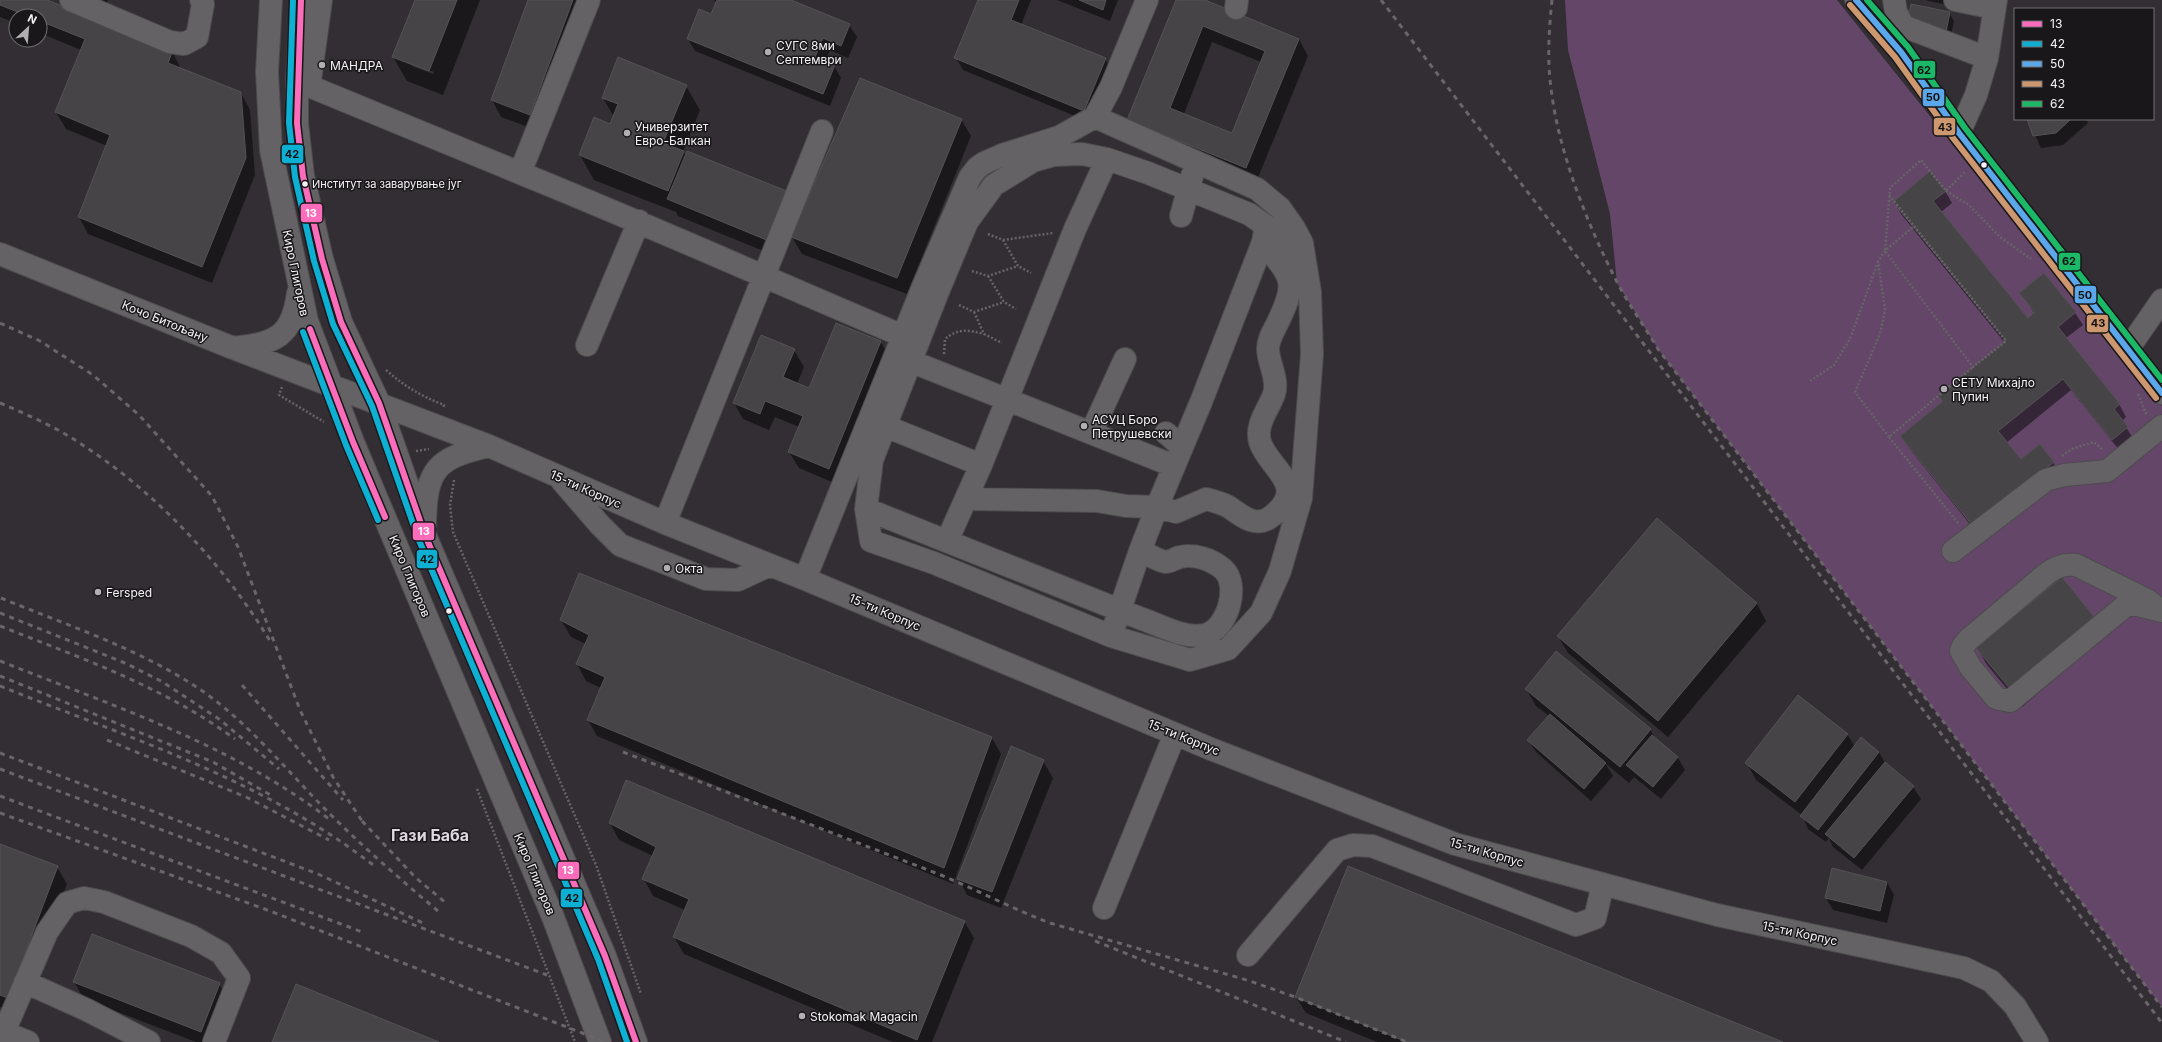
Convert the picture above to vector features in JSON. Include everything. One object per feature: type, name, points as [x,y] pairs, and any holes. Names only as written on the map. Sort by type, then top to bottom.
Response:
[{"type":"street","points":[[71,0],[170,42],[184,44],[197,37],[202,4],[201,0]]},
{"type":"street","name":"Киро Глигоров","points":[[271,0],[267,72],[271,150],[298,288],[306,321],[353,442],[553,917],[600,1042]]},
{"type":"street","points":[[301,0],[303,84],[299,138],[303,176],[311,218],[341,322],[379,403],[425,535],[605,956],[636,1042]]},
{"type":"street","points":[[303,84],[321,0]]},
{"type":"street","points":[[520,173],[589,0]]},
{"type":"street","points":[[805,579],[903,336],[970,177],[977,168],[1002,155],[1059,137],[1095,117],[1111,87],[1147,0]]},
{"type":"street","points":[[1856,0],[1901,52],[1959,133],[2162,393]]},
{"type":"street","points":[[1894,0],[1896,12],[1903,26],[1987,58]]},
{"type":"street","points":[[1955,0],[1995,4],[1987,58],[1976,95],[1959,133]]},
{"type":"street","points":[[303,84],[639,221],[763,277],[903,336]]},
{"type":"street","points":[[1095,117],[1257,189],[1280,208],[1294,228],[1302,243],[1310,292],[1312,354],[1293,499],[1280,571],[1261,613],[1228,649],[1190,660],[1111,636],[934,563],[871,541],[866,509],[872,460],[910,361],[968,222],[994,184],[1034,161],[1054,155],[1082,154],[1106,159],[1249,214],[1264,233],[1291,284],[1288,302],[1269,340],[1268,350],[1275,382],[1275,392],[1258,432],[1260,443],[1283,475],[1293,499]]},
{"type":"street","points":[[665,523],[822,131]]},
{"type":"street","points":[[947,541],[981,465],[1075,229],[1106,159]]},
{"type":"street","points":[[1181,216],[1196,161]]},
{"type":"street","points":[[587,345],[639,221]]},
{"type":"street","points":[[1264,233],[1286,240],[1304,260]]},
{"type":"street","points":[[1111,636],[1140,551],[1157,507],[1174,449],[1264,233]]},
{"type":"street","name":"Кочо Битољану","points":[[0,254],[233,348],[332,386]]},
{"type":"street","points":[[233,348],[254,346],[283,333],[287,329],[293,316],[298,288]]},
{"type":"street","points":[[2128,349],[2162,300]]},
{"type":"street","points":[[1091,433],[1125,359]]},
{"type":"street","points":[[910,361],[1091,433],[1174,449]]},
{"type":"street","name":"15-ти Корпус","points":[[332,386],[489,446],[665,523],[805,579],[1175,734],[1454,844],[1718,915],[1964,968],[1991,981],[2014,1006],[2037,1042]]},
{"type":"street","points":[[1953,551],[2046,480],[2064,475],[2107,471],[2156,425]]},
{"type":"street","points":[[885,426],[981,465]]},
{"type":"street","points":[[425,535],[426,502],[429,484],[443,462],[464,452],[489,446]]},
{"type":"street","points":[[558,477],[620,546],[706,578],[738,580],[770,565]]},
{"type":"street","points":[[966,499],[1097,501],[1126,506],[1157,507],[1176,512],[1192,504],[1206,500],[1228,506],[1246,519],[1262,522],[1293,499]]},
{"type":"street","points":[[866,509],[1120,610],[1188,635],[1205,635],[1222,622],[1231,604],[1231,586],[1224,570],[1200,556],[1182,557],[1166,562],[1140,551]]},
{"type":"street","points":[[2064,564],[2076,565],[2147,600],[2161,611],[2154,611],[2134,604],[2125,606],[2010,701],[1996,698],[1971,668],[1961,651],[1968,640],[2045,575],[2054,568],[2064,564]]},
{"type":"street","points":[[1104,908],[1175,734]]},
{"type":"street","points":[[1248,955],[1337,850],[1353,845],[1372,846],[1576,925],[1595,918],[1604,884]]},
{"type":"street","points":[[28,1042],[2,1031],[47,932],[67,903],[84,898],[104,902],[191,936],[221,953],[239,978],[214,1042]]},
{"type":"street","points":[[25,982],[87,1010],[149,1042]]},
{"type":"path","points":[[1973,367],[1885,251],[1890,188],[1921,160],[1946,190],[1969,205],[2000,237],[2034,262]]},
{"type":"path","points":[[1946,190],[1971,168]]},
{"type":"path","points":[[1889,195],[1913,227],[2006,341],[1889,437]]},
{"type":"path","points":[[1810,381],[1834,365],[1850,339],[1878,261],[1885,251],[1913,227]]},
{"type":"path","points":[[988,234],[1003,240],[1075,229]]},
{"type":"path","points":[[1003,240],[1018,266],[1031,273]]},
{"type":"path","points":[[1878,261],[1885,310],[1880,334],[1855,392],[1961,527]]},
{"type":"path","points":[[972,271],[988,276],[1018,266]]},
{"type":"path","points":[[988,276],[1004,302],[1016,309]]},
{"type":"path","points":[[959,306],[974,312],[1004,302]]},
{"type":"path","points":[[974,312],[984,334]]},
{"type":"path","points":[[958,380],[947,364],[943,352],[945,339],[953,332],[967,330],[984,334],[1002,343]]},
{"type":"path","points":[[382,365],[405,387],[424,398],[444,405]]},
{"type":"path","points":[[2135,389],[2156,425]]},
{"type":"path","points":[[437,426],[430,449],[455,473],[450,505],[453,532],[596,865],[642,996]]},
{"type":"path","points":[[2060,457],[2072,449],[2094,442],[2104,451]]},
{"type":"shaded area","points":[[1565,0],[1837,0],[2162,406],[2162,1007],[1658,349],[1617,283],[1610,214],[1568,50]]},
{"type":"building","points":[[0,0],[47,0],[173,50],[168,63],[241,92],[246,158],[202,267],[78,217],[110,135],[55,112],[85,39],[48,24],[48,8],[8,8],[0,5]]},
{"type":"building","points":[[415,0],[457,0],[429,71],[392,57]]},
{"type":"building","points":[[528,0],[573,0],[530,115],[491,100]]},
{"type":"building","name":"СУГС 8ми Септември","points":[[717,0],[791,0],[850,24],[841,46],[823,38],[815,57],[835,65],[823,94],[687,39],[699,9],[711,14]]},
{"type":"building","points":[[978,0],[1019,0],[1011,20],[1106,58],[1084,111],[954,58]]},
{"type":"building","points":[[1079,0],[1106,0],[1103,10]]},
{"type":"building","points":[[1176,0],[1205,0],[1299,39],[1246,168],[1127,120]],"holes":[[[1203,26],[1265,51],[1232,133],[1170,108]]]},
{"type":"building","points":[[1911,4],[1950,12],[1946,32],[1907,24]]},
{"type":"building","name":"Универзитет Евро-Балкан","points":[[618,57],[687,85],[663,143],[684,151],[668,191],[579,155],[594,117],[610,124],[618,104],[602,98]]},
{"type":"building","points":[[860,78],[962,119],[897,278],[791,237]]},
{"type":"building","points":[[2027,120],[2070,120],[2056,133],[2033,136]]},
{"type":"building","points":[[687,151],[789,192],[769,241],[667,199]]},
{"type":"building","points":[[1930,171],[1946,191],[1933,201],[2028,318],[2035,312],[2019,293],[2044,273],[2076,312],[2058,327],[2120,404],[2114,409],[2128,427],[2112,440],[2063,379],[1998,431],[2021,459],[2040,444],[2054,462],[1973,526],[1900,436],[1943,401],[1938,395],[2006,341],[1893,202]]},
{"type":"building","points":[[836,323],[881,341],[829,469],[788,452],[803,416],[765,401],[760,414],[733,403],[761,335],[795,349],[783,377],[809,388]]},
{"type":"building","points":[[1657,518],[1757,603],[1658,721],[1557,636]]},
{"type":"building","points":[[579,573],[992,737],[944,868],[587,720],[605,677],[576,664],[589,635],[560,620]]},
{"type":"building","points":[[2062,577],[2096,619],[2012,691],[1976,648]]},
{"type":"building","points":[[1556,651],[1651,729],[1620,767],[1525,689]]},
{"type":"building","points":[[1798,695],[1848,734],[1795,802],[1745,763]]},
{"type":"building","points":[[1550,714],[1606,763],[1584,789],[1527,740]]},
{"type":"building","points":[[1652,735],[1678,757],[1653,787],[1626,765]]},
{"type":"building","points":[[1861,737],[1879,752],[1818,830],[1800,816]]},
{"type":"building","points":[[1011,746],[1044,760],[992,892],[957,879]]},
{"type":"building","points":[[1885,762],[1914,786],[1854,858],[1825,834]]},
{"type":"building","points":[[626,780],[965,921],[917,1040],[673,937],[689,899],[642,879],[656,847],[609,823]]},
{"type":"building","points":[[0,844],[58,866],[8,998],[0,995]]},
{"type":"building","points":[[1348,866],[1783,1042],[1407,1042],[1295,997]]},
{"type":"building","points":[[1832,868],[1887,882],[1880,911],[1825,898]]},
{"type":"building","points":[[92,934],[220,983],[201,1032],[73,982]]},
{"type":"building","points":[[296,984],[439,1042],[272,1042]]},
{"type":"railway","points":[[1381,0],[2162,1023]]},
{"type":"railway","points":[[1552,0],[1549,33],[1549,66],[1551,88],[1560,137],[1585,213],[1606,260],[1627,299],[1658,349],[2162,1007]]},
{"type":"railway","points":[[0,323],[40,341],[93,375],[139,415],[212,496],[238,547],[300,710],[333,777],[364,824]]},
{"type":"railway","points":[[0,403],[62,432],[109,463],[136,484],[162,507],[210,558],[232,585],[270,641]]},
{"type":"railway","points":[[1,598],[129,650],[178,675],[201,690],[235,717],[341,825],[382,863],[438,911]]},
{"type":"railway","points":[[0,613],[125,663],[161,681],[219,719],[279,769]]},
{"type":"railway","points":[[0,626],[91,662],[151,689],[180,704],[235,739]]},
{"type":"railway","points":[[0,661],[128,711],[212,748],[252,769],[329,819]]},
{"type":"railway","points":[[0,676],[213,762],[274,797]]},
{"type":"railway","points":[[242,685],[343,800]]},
{"type":"railway","points":[[0,686],[171,753],[255,791],[334,837],[376,867]]},
{"type":"railway","points":[[107,740],[246,797],[329,840]]},
{"type":"railway","points":[[623,752],[941,875],[1022,912],[1050,923],[1250,981],[1295,997],[1407,1042]]},
{"type":"railway","points":[[0,753],[318,874],[423,923]]},
{"type":"railway","points":[[0,769],[547,975]]},
{"type":"railway","points":[[0,796],[365,933]]},
{"type":"railway","points":[[0,813],[270,911],[605,1042]]},
{"type":"railway","points":[[362,821],[416,878],[446,903]]},
{"type":"railway","points":[[1095,941],[1346,1042]]},
{"type":"transit line","name":"42","points":[[293,0],[289,123],[295,177],[314,261],[333,324],[372,406],[418,538],[598,959],[627,1042]]},
{"type":"transit line","name":"13","points":[[301,0],[297,123],[303,176],[322,259],[341,322],[379,403],[425,535],[605,956],[636,1042]]},
{"type":"transit line","name":"50","points":[[1856,0],[1901,52],[1959,133],[2162,393]]},
{"type":"transit line","name":"62","points":[[1867,0],[1908,47],[1965,128],[2162,380]]},
{"type":"transit line","name":"43","points":[[1850,5],[1895,57],[1953,138],[2156,398]]},
{"type":"transit line","name":"13","points":[[310,329],[353,442],[385,517]]},
{"type":"transit line","name":"42","points":[[303,332],[346,445],[378,520]]},
{"type":"place","name":"СУГС 8ми Септември","points":[[768,52]]},
{"type":"place","name":"МАНДРА","points":[[322,65]]},
{"type":"place","name":"Универзитет Евро-Балкан","points":[[627,133]]},
{"type":"place","name":"Институт за заварување југ","points":[[305,184]]},
{"type":"place","name":"СЕТУ Михајло Пупин","points":[[1944,389]]},
{"type":"place","name":"АСУЦ Боро Петрушевски","points":[[1084,426]]},
{"type":"place","name":"Окта","points":[[667,568]]},
{"type":"place","name":"Fersped","points":[[98,592]]},
{"type":"place","name":"Stokomak Magacin","points":[[802,1016]]},
{"type":"district","name":"Гази Баба","points":[[430,835]]}]
